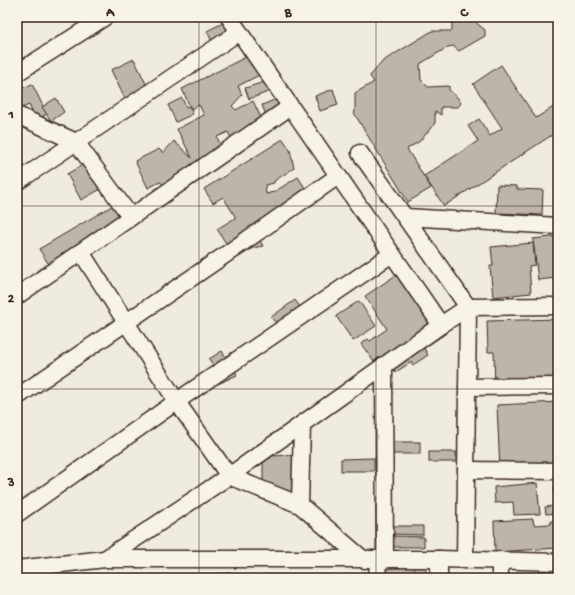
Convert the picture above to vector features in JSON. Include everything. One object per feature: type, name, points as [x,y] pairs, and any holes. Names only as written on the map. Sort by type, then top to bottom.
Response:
[{"type":"street","points":[[17,73],[106,17]]},
{"type":"street","points":[[229,17],[441,325]]},
{"type":"street","points":[[17,182],[239,32]]},
{"type":"street","points":[[17,296],[290,107]]},
{"type":"street","points":[[17,115],[76,142],[131,217]]},
{"type":"street","points":[[360,152],[468,307],[465,560]]},
{"type":"street","points":[[17,398],[338,176]]},
{"type":"street","points":[[406,217],[558,226]]},
{"type":"street","points":[[81,252],[177,402],[229,476],[300,505],[375,560]]},
{"type":"street","points":[[17,514],[392,254]]},
{"type":"street","points":[[105,559],[229,476],[468,307],[558,306]]},
{"type":"street","points":[[377,578],[375,560],[384,365]]},
{"type":"street","points":[[467,387],[558,386]]},
{"type":"street","points":[[300,505],[302,424]]},
{"type":"street","points":[[466,470],[558,471]]},
{"type":"street","points":[[17,569],[105,559],[439,559],[558,562]]},
{"type":"street","points":[[439,559],[439,578]]},
{"type":"street","points":[[500,560],[500,578]]},
{"type":"building","points":[[453,17],[469,17],[485,30],[485,36],[459,51],[453,46],[448,47],[420,64],[421,80],[428,87],[449,86],[449,90],[461,103],[458,107],[441,107],[441,115],[435,111],[435,123],[420,141],[407,149],[431,188],[408,202],[354,113],[355,93],[374,82],[370,76],[383,61],[432,31],[452,31]]},
{"type":"building","points":[[229,20],[237,37],[215,48],[207,31]]},
{"type":"building","points":[[248,56],[271,69],[238,86],[242,95],[232,106],[236,110],[253,101],[266,128],[234,144],[228,132],[217,137],[221,146],[167,188],[160,182],[148,188],[135,161],[159,149],[163,153],[174,141],[192,158],[177,129],[204,115],[199,105],[191,109],[182,89]]},
{"type":"building","points":[[134,59],[151,94],[128,105],[111,70]]},
{"type":"building","points":[[501,65],[536,118],[558,104],[558,131],[444,206],[424,176],[478,141],[468,126],[479,119],[490,136],[502,128],[473,84]]},
{"type":"building","points":[[271,80],[274,90],[249,99],[245,88]]},
{"type":"building","points":[[32,84],[47,114],[36,120],[29,105],[17,110],[17,91]]},
{"type":"building","points":[[333,89],[338,105],[320,111],[315,96]]},
{"type":"building","points":[[284,96],[289,109],[267,118],[262,105]]},
{"type":"building","points":[[56,98],[64,112],[51,121],[42,107]]},
{"type":"building","points":[[182,98],[186,107],[189,106],[193,114],[176,122],[168,105]]},
{"type":"building","points":[[283,139],[290,150],[294,168],[274,181],[274,183],[265,185],[266,194],[274,192],[298,177],[309,194],[268,215],[252,226],[263,246],[253,248],[236,259],[217,229],[235,218],[235,216],[223,197],[213,203],[204,189]]},
{"type":"building","points":[[86,163],[101,189],[81,200],[67,174]]},
{"type":"building","points":[[497,185],[517,186],[517,189],[543,190],[542,215],[496,213]]},
{"type":"building","points":[[117,203],[130,225],[53,271],[39,249]]},
{"type":"building","points":[[558,236],[557,288],[556,278],[538,280],[533,239]]},
{"type":"building","points":[[533,243],[535,265],[529,266],[531,293],[493,297],[490,266],[493,266],[491,247]]},
{"type":"building","points":[[405,269],[448,332],[424,348],[428,355],[413,365],[411,362],[396,372],[392,368],[383,374],[361,344],[368,339],[370,341],[387,329],[365,296]]},
{"type":"building","points":[[295,300],[305,314],[282,331],[271,317]]},
{"type":"building","points":[[359,301],[376,326],[353,341],[336,316]]},
{"type":"building","points":[[558,319],[558,387],[495,389],[494,352],[488,352],[487,321]]},
{"type":"building","points":[[222,351],[227,359],[214,367],[209,359]]},
{"type":"building","points":[[231,360],[237,375],[218,384],[211,369]]},
{"type":"building","points":[[558,402],[558,469],[500,471],[497,405]]},
{"type":"building","points":[[389,442],[420,442],[420,454],[389,454]]},
{"type":"building","points":[[429,452],[456,452],[456,462],[429,462]]},
{"type":"building","points":[[305,455],[306,493],[263,494],[263,456]]},
{"type":"building","points":[[374,458],[374,471],[341,471],[341,459]]},
{"type":"building","points":[[537,483],[540,514],[514,515],[513,502],[495,503],[494,487]]},
{"type":"building","points":[[558,486],[557,518],[557,513],[546,514],[545,507],[556,506],[554,487]]},
{"type":"building","points":[[533,519],[534,525],[551,524],[551,521],[558,520],[558,548],[495,552],[494,521]]},
{"type":"building","points":[[392,526],[423,526],[423,535],[392,534]]},
{"type":"building","points":[[392,536],[424,537],[424,547],[391,547]]},
{"type":"building","points":[[426,567],[426,578],[383,578],[382,568]]},
{"type":"building","points":[[232,573],[233,578],[135,578]]}]
